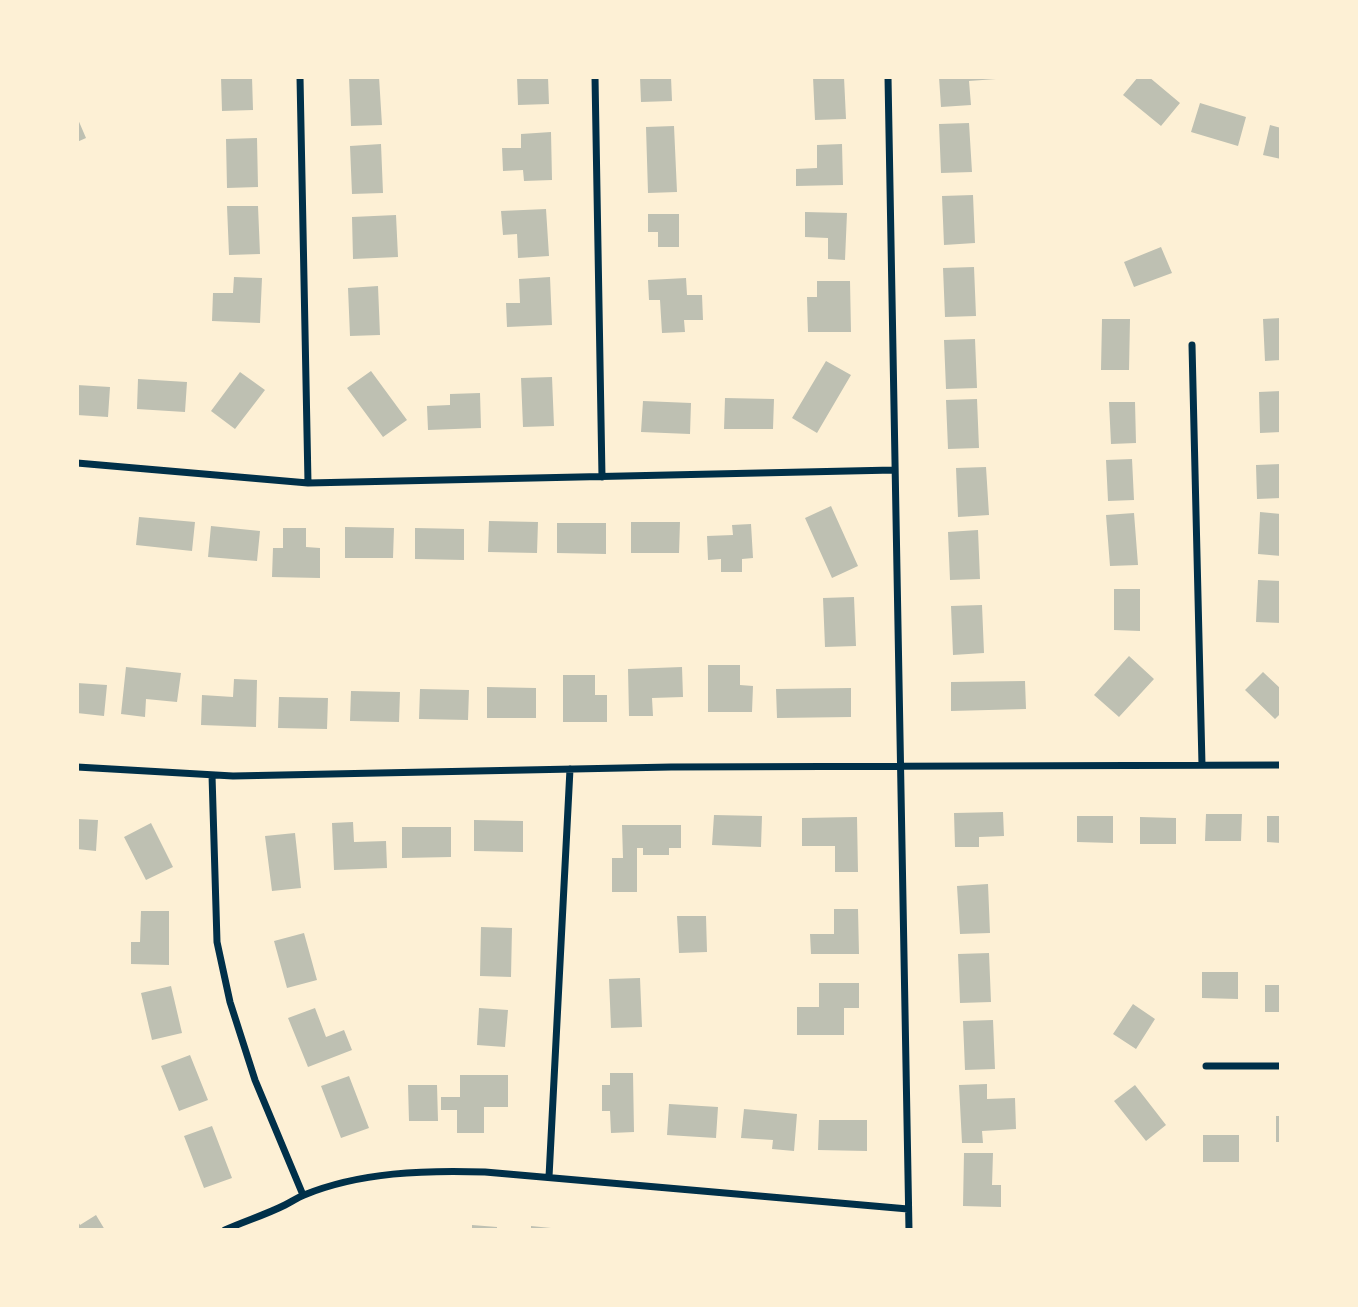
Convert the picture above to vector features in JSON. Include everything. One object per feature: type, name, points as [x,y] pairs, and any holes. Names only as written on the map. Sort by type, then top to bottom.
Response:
[{"type":"street","points":[[300,77],[308,483]]},
{"type":"street","points":[[595,77],[602,477]]},
{"type":"street","points":[[887,77],[909,1230]]},
{"type":"street","points":[[1192,345],[1202,765]]},
{"type":"street","points":[[77,463],[308,483],[894,470]]},
{"type":"street","points":[[77,767],[212,775],[570,769],[1281,765]]},
{"type":"street","points":[[549,1177],[570,769]]},
{"type":"street","points":[[212,775],[219,954],[230,1002],[255,1080],[303,1195]]},
{"type":"street","points":[[1206,1066],[1281,1066]]},
{"type":"street","points":[[225,1230],[303,1195],[339,1184],[376,1177],[439,1171],[549,1177],[908,1209]]},
{"type":"building","points":[[221,77],[252,77],[253,110],[222,111]]},
{"type":"building","points":[[349,77],[379,77],[382,125],[351,126]]},
{"type":"building","points":[[517,77],[548,77],[549,104],[518,105]]},
{"type":"building","points":[[640,77],[671,77],[672,101],[641,102]]},
{"type":"building","points":[[813,77],[844,77],[846,119],[815,120]]},
{"type":"building","points":[[939,77],[996,79],[969,81],[971,105],[941,107]]},
{"type":"building","points":[[1138,77],[1149,77],[1180,103],[1161,126],[1123,95]]},
{"type":"building","points":[[1200,103],[1246,117],[1238,146],[1191,132]]},
{"type":"building","points":[[77,117],[86,138],[77,142]]},
{"type":"building","points":[[969,123],[972,172],[941,173],[939,124]]},
{"type":"building","points":[[1270,125],[1281,128],[1281,159],[1263,155]]},
{"type":"building","points":[[674,126],[677,192],[648,193],[646,127]]},
{"type":"building","points":[[551,132],[552,180],[524,181],[523,170],[503,171],[502,148],[521,148],[521,134]]},
{"type":"building","points":[[257,138],[258,187],[227,188],[226,139]]},
{"type":"building","points":[[381,144],[383,193],[352,194],[350,146]]},
{"type":"building","points":[[842,144],[843,185],[796,186],[796,169],[817,168],[817,145]]},
{"type":"building","points":[[973,195],[975,243],[944,245],[942,196]]},
{"type":"building","points":[[227,206],[258,206],[260,254],[229,255]]},
{"type":"building","points":[[546,209],[549,256],[518,258],[517,234],[503,235],[501,211]]},
{"type":"building","points":[[805,212],[847,213],[845,260],[828,259],[828,238],[805,237]]},
{"type":"building","points":[[648,214],[679,214],[679,247],[658,247],[658,232],[648,232]]},
{"type":"building","points":[[396,215],[398,257],[353,259],[352,217]]},
{"type":"building","points":[[1161,247],[1172,273],[1134,287],[1124,262]]},
{"type":"building","points":[[974,267],[976,316],[945,317],[943,268]]},
{"type":"building","points":[[234,277],[262,278],[260,323],[212,321],[213,293],[233,293]]},
{"type":"building","points":[[550,277],[552,325],[507,327],[506,303],[520,303],[519,279]]},
{"type":"building","points":[[686,278],[687,295],[702,295],[703,320],[684,320],[685,332],[662,333],[660,300],[649,300],[648,280]]},
{"type":"building","points":[[817,281],[850,281],[851,332],[808,332],[807,297],[817,297]]},
{"type":"building","points":[[378,286],[380,335],[350,336],[348,288]]},
{"type":"building","points":[[1281,318],[1281,360],[1265,361],[1263,319]]},
{"type":"building","points":[[1102,319],[1130,319],[1129,370],[1101,370]]},
{"type":"building","points":[[975,339],[977,388],[946,389],[944,340]]},
{"type":"building","points":[[826,361],[851,375],[817,433],[792,418]]},
{"type":"building","points":[[371,371],[407,420],[383,437],[347,388]]},
{"type":"building","points":[[240,372],[265,390],[235,429],[211,411]]},
{"type":"building","points":[[552,377],[554,426],[523,427],[521,378]]},
{"type":"building","points":[[138,379],[187,382],[185,412],[137,409]]},
{"type":"building","points":[[77,385],[110,387],[108,417],[77,415]]},
{"type":"building","points":[[1281,391],[1281,432],[1260,433],[1259,392]]},
{"type":"building","points":[[480,393],[481,428],[428,430],[427,406],[450,405],[450,394]]},
{"type":"building","points":[[725,398],[774,399],[773,429],[724,429]]},
{"type":"building","points":[[977,399],[979,448],[948,449],[946,400]]},
{"type":"building","points":[[643,401],[691,403],[690,434],[641,432]]},
{"type":"building","points":[[1109,402],[1135,402],[1136,443],[1111,444]]},
{"type":"building","points":[[1132,459],[1134,500],[1108,501],[1106,460]]},
{"type":"building","points":[[1281,464],[1281,498],[1257,499],[1256,465]]},
{"type":"building","points":[[986,467],[989,515],[958,517],[956,468]]},
{"type":"building","points":[[831,506],[858,566],[832,578],[805,518]]},
{"type":"building","points":[[1260,512],[1281,514],[1281,556],[1258,554]]},
{"type":"building","points":[[1134,513],[1138,565],[1110,566],[1106,515]]},
{"type":"building","points":[[139,517],[195,522],[192,551],[136,545]]},
{"type":"building","points":[[489,521],[538,522],[537,553],[488,552]]},
{"type":"building","points":[[631,522],[680,522],[679,553],[631,553]]},
{"type":"building","points":[[557,523],[606,523],[606,554],[557,553]]},
{"type":"building","points":[[751,524],[753,558],[742,559],[742,572],[721,572],[721,559],[708,560],[707,536],[733,535],[732,525]]},
{"type":"building","points":[[211,526],[260,531],[257,561],[208,557]]},
{"type":"building","points":[[345,527],[394,528],[393,558],[345,558]]},
{"type":"building","points":[[283,528],[306,528],[306,547],[320,548],[320,578],[272,577],[273,548],[283,548]]},
{"type":"building","points":[[415,528],[464,529],[464,560],[415,559]]},
{"type":"building","points":[[978,530],[980,579],[950,580],[948,532]]},
{"type":"building","points":[[1258,580],[1281,581],[1281,623],[1256,622]]},
{"type":"building","points":[[1114,589],[1140,589],[1140,631],[1114,630]]},
{"type":"building","points":[[854,597],[856,646],[825,647],[823,598]]},
{"type":"building","points":[[982,605],[984,653],[953,655],[951,606]]},
{"type":"building","points":[[1129,656],[1154,679],[1119,717],[1094,695]]},
{"type":"building","points":[[708,665],[740,665],[740,685],[753,686],[752,712],[708,712]]},
{"type":"building","points":[[126,667],[181,673],[177,702],[146,699],[145,717],[121,714]]},
{"type":"building","points":[[682,667],[683,697],[652,698],[653,716],[629,716],[628,669]]},
{"type":"building","points":[[1263,672],[1281,689],[1281,713],[1275,719],[1245,690]]},
{"type":"building","points":[[563,675],[595,675],[595,695],[607,695],[607,722],[563,722]]},
{"type":"building","points":[[234,679],[257,680],[256,727],[201,725],[202,695],[233,697]]},
{"type":"building","points":[[1025,681],[1026,709],[951,711],[951,682]]},
{"type":"building","points":[[77,683],[107,685],[104,716],[77,713]]},
{"type":"building","points":[[487,687],[536,688],[536,718],[487,718]]},
{"type":"building","points":[[851,688],[851,717],[777,718],[776,689]]},
{"type":"building","points":[[420,689],[469,690],[468,720],[419,719]]},
{"type":"building","points":[[351,691],[400,692],[399,722],[350,721]]},
{"type":"building","points":[[279,697],[328,698],[327,729],[278,728]]},
{"type":"building","points":[[1003,812],[1004,836],[979,837],[979,847],[955,847],[954,813]]},
{"type":"building","points":[[1206,814],[1242,814],[1241,841],[1205,841]]},
{"type":"building","points":[[714,815],[762,816],[761,847],[712,845]]},
{"type":"building","points":[[1077,816],[1113,816],[1113,843],[1077,842]]},
{"type":"building","points":[[1267,816],[1281,816],[1281,843],[1267,842]]},
{"type":"building","points":[[857,817],[858,872],[835,872],[835,846],[802,846],[802,818]]},
{"type":"building","points":[[1140,817],[1176,818],[1176,844],[1140,844]]},
{"type":"building","points":[[77,819],[98,820],[96,851],[77,849]]},
{"type":"building","points":[[474,820],[523,821],[523,852],[474,851]]},
{"type":"building","points":[[353,822],[354,842],[386,841],[387,868],[334,870],[332,823]]},
{"type":"building","points":[[151,823],[173,867],[146,880],[124,837]]},
{"type":"building","points":[[622,825],[681,825],[681,848],[669,848],[669,855],[643,855],[643,848],[637,848],[637,892],[612,892],[612,858],[623,858]]},
{"type":"building","points":[[402,827],[451,827],[451,857],[402,858]]},
{"type":"building","points":[[295,833],[301,888],[272,891],[265,836]]},
{"type":"building","points":[[988,884],[990,933],[960,934],[957,886]]},
{"type":"building","points":[[834,909],[858,909],[859,954],[811,954],[810,934],[834,934]]},
{"type":"building","points":[[141,911],[169,911],[169,965],[131,964],[131,942],[140,942]]},
{"type":"building","points":[[677,916],[706,916],[707,952],[679,953]]},
{"type":"building","points":[[481,927],[512,928],[511,977],[480,976]]},
{"type":"building","points":[[304,933],[317,980],[287,988],[274,941]]},
{"type":"building","points":[[989,953],[991,1002],[960,1003],[958,954]]},
{"type":"building","points":[[1202,972],[1238,972],[1238,999],[1202,998]]},
{"type":"building","points":[[640,978],[642,1027],[611,1028],[609,979]]},
{"type":"building","points":[[819,983],[859,983],[859,1008],[844,1008],[844,1035],[797,1035],[797,1007],[819,1007]]},
{"type":"building","points":[[1265,985],[1281,985],[1281,1012],[1265,1012]]},
{"type":"building","points":[[171,986],[182,1033],[152,1040],[141,993]]},
{"type":"building","points":[[1133,1004],[1155,1019],[1136,1049],[1113,1034]]},
{"type":"building","points":[[315,1008],[326,1037],[344,1030],[352,1050],[308,1067],[288,1018]]},
{"type":"building","points":[[479,1008],[508,1010],[505,1047],[477,1045]]},
{"type":"building","points":[[993,1020],[995,1069],[965,1070],[963,1021]]},
{"type":"building","points":[[190,1055],[208,1100],[179,1111],[161,1066]]},
{"type":"building","points":[[610,1073],[633,1073],[634,1132],[611,1133],[610,1111],[602,1111],[602,1085],[610,1085]]},
{"type":"building","points":[[460,1075],[508,1075],[508,1107],[484,1107],[484,1133],[457,1133],[457,1110],[441,1110],[441,1097],[460,1097]]},
{"type":"building","points":[[349,1076],[369,1128],[341,1138],[321,1086]]},
{"type":"building","points":[[987,1084],[987,1099],[1015,1098],[1016,1129],[982,1131],[983,1143],[962,1143],[959,1085]]},
{"type":"building","points":[[408,1085],[437,1085],[438,1121],[409,1121]]},
{"type":"building","points":[[1135,1085],[1166,1125],[1146,1141],[1114,1101]]},
{"type":"building","points":[[669,1104],[718,1107],[716,1138],[667,1135]]},
{"type":"building","points":[[744,1109],[797,1114],[794,1151],[772,1149],[773,1140],[741,1138]]},
{"type":"building","points":[[1276,1116],[1281,1116],[1281,1142],[1276,1142]]},
{"type":"building","points":[[819,1120],[867,1120],[867,1151],[818,1150]]},
{"type":"building","points":[[212,1126],[232,1178],[204,1188],[184,1136]]},
{"type":"building","points":[[1203,1135],[1239,1135],[1239,1162],[1203,1162]]},
{"type":"building","points":[[964,1153],[993,1153],[992,1185],[1001,1185],[1001,1207],[963,1206]]},
{"type":"building","points":[[96,1215],[105,1230],[77,1230],[77,1220],[80,1225]]},
{"type":"building","points":[[472,1225],[497,1227],[497,1230],[472,1230]]},
{"type":"building","points":[[531,1226],[551,1228],[551,1230],[531,1230]]}]
